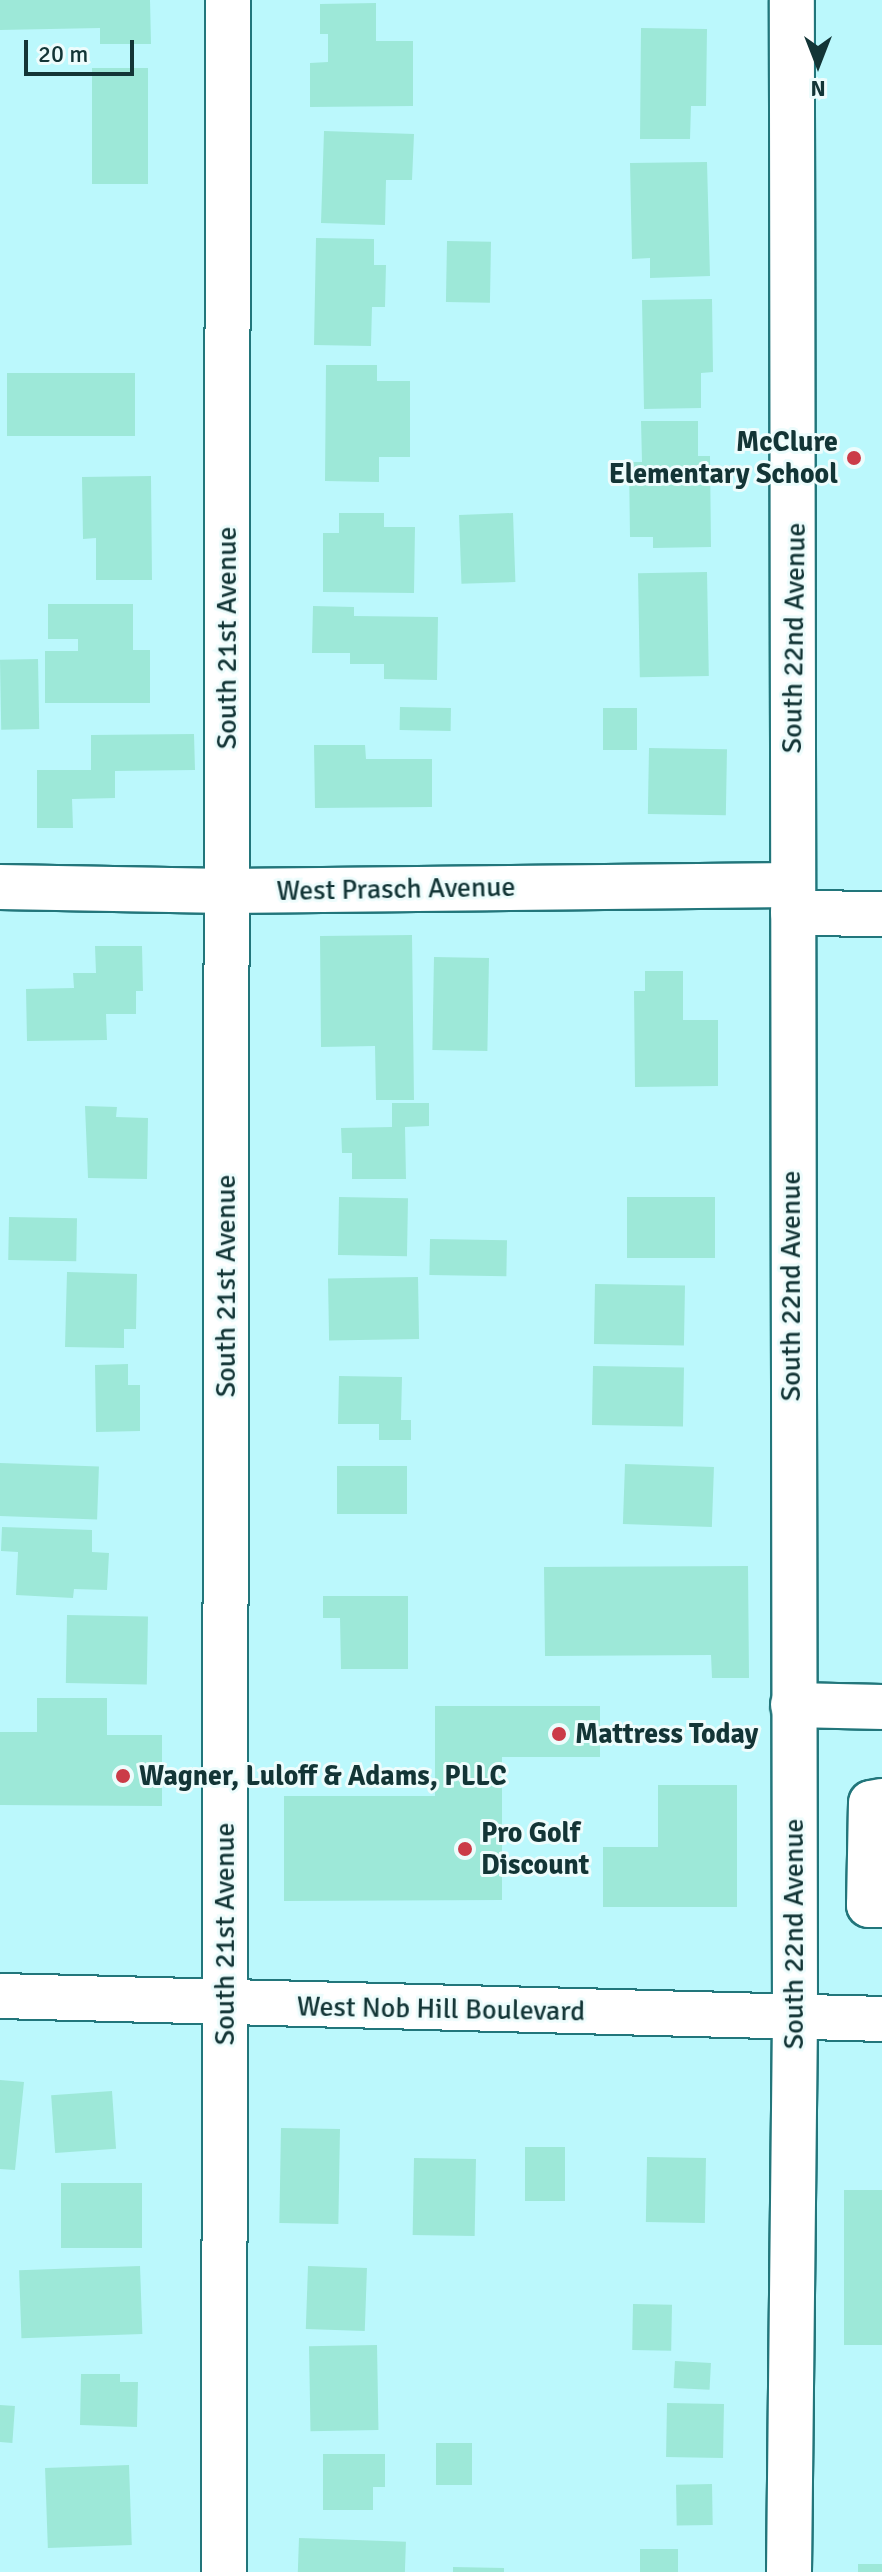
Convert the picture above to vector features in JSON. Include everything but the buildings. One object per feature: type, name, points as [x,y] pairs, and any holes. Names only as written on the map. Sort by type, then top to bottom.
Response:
[{"type":"street","name":"South 21st Avenue","points":[[224,2572],[228,0]]},
{"type":"street","name":"South 22nd Avenue","points":[[789,2572],[795,2018],[792,0]]},
{"type":"street","name":"West Prasch Avenue","points":[[0,887],[793,899],[882,914]]},
{"type":"street","points":[[793,1705],[882,1707]]},
{"type":"street","points":[[882,1801],[871,1803],[869,1905],[882,1905]]},
{"type":"street","name":"West Nob Hill Boulevard","points":[[0,1996],[882,2019]]},
{"type":"place","name":"McClure Elementary School","points":[[854,458]]},
{"type":"place","name":"Mattress Today","points":[[559,1734]]},
{"type":"place","name":"Wagner, Luloff & Adams, PLLC","points":[[123,1776]]},
{"type":"place","name":"Pro Golf Discount","points":[[465,1849]]}]
